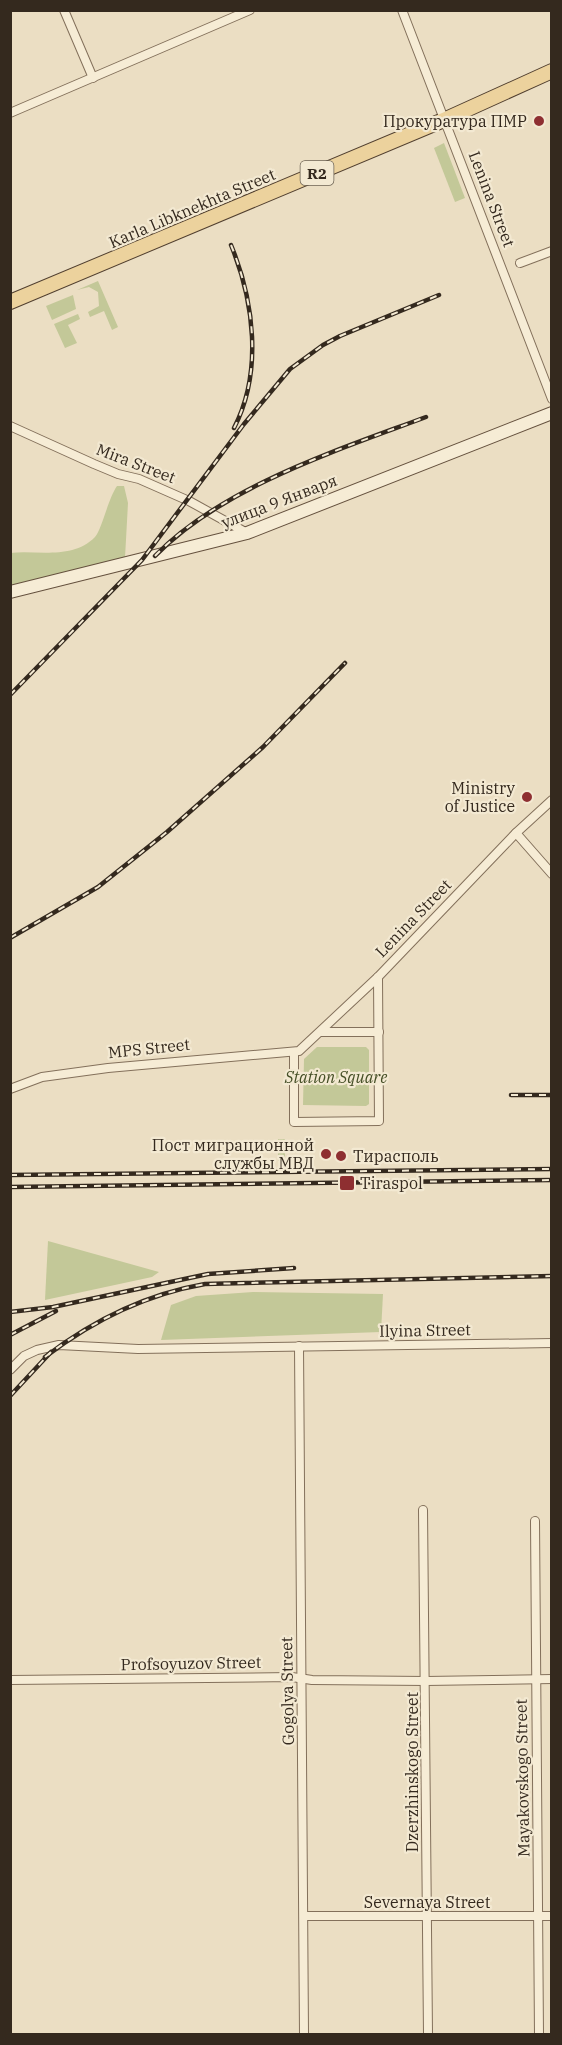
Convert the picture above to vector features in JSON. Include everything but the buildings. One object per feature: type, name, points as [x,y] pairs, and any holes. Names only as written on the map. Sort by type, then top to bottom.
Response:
[{"type":"main road","name":"Karla Libknekhta Street","points":[[10,302],[446,119],[552,71]]},
{"type":"street","points":[[64,10],[93,78]]},
{"type":"street","points":[[10,113],[250,10]]},
{"type":"street","name":"Lenina Street","points":[[402,10],[446,119],[552,399]]},
{"type":"street","points":[[520,263],[552,251]]},
{"type":"street","name":"улица 9 Января","points":[[10,592],[248,533],[552,413]]},
{"type":"street","name":"Mira Street","points":[[10,426],[118,474],[139,478],[189,501],[248,533]]},
{"type":"street","name":"Lenina Street","points":[[294,1053],[306,1047],[516,833],[552,800]]},
{"type":"street","points":[[516,833],[552,874]]},
{"type":"street","points":[[294,1053],[294,1122],[379,1121],[378,976]]},
{"type":"street","points":[[321,1032],[379,1032]]},
{"type":"street","name":"MPS Street","points":[[10,1089],[42,1077],[108,1068],[195,1059],[294,1053]]},
{"type":"street","name":"Ilyina Street","points":[[10,1370],[24,1356],[58,1345],[138,1349],[552,1343]]},
{"type":"street","name":"Gogolya Street","points":[[299,1346],[304,2034]]},
{"type":"street","name":"Dzerzhinskogo Street","points":[[423,1510],[428,2034]]},
{"type":"street","name":"Mayakovskogo Street","points":[[535,1521],[539,2034]]},
{"type":"street","name":"Profsoyuzov Street","points":[[10,1680],[426,1681],[552,1678]]},
{"type":"street","name":"Severnaya Street","points":[[304,1916],[552,1916]]},
{"type":"green space","points":[[444,143],[465,198],[455,202],[434,148]]},
{"type":"green space","points":[[98,281],[118,327],[112,330],[104,311],[90,317],[88,312],[99,306],[98,292],[89,287],[77,290]]},
{"type":"green space","points":[[73,295],[76,309],[52,320],[46,306]]},
{"type":"green space","points":[[78,314],[80,319],[68,325],[77,343],[65,348],[54,324]]},
{"type":"green space","points":[[117,486],[124,486],[128,503],[125,558],[11,585],[10,553],[66,551],[86,544],[98,533]]},
{"type":"green space","name":"Station Square","points":[[317,1047],[366,1047],[369,1050],[369,1104],[366,1106],[303,1105],[304,1059]]},
{"type":"green space","points":[[278,1139],[285,1139],[285,1161],[278,1161]]},
{"type":"green space","points":[[48,1241],[159,1272],[152,1277],[45,1300]]},
{"type":"green space","points":[[253,1292],[383,1294],[381,1332],[161,1340],[171,1305],[196,1296]]},
{"type":"railway","points":[[231,245],[245,289],[252,336],[249,384],[234,428]]},
{"type":"railway","points":[[10,695],[142,560],[244,424],[290,369],[323,345],[340,336],[439,295]]},
{"type":"railway","points":[[155,556],[182,532],[247,490],[319,457],[426,417]]},
{"type":"railway","points":[[10,938],[98,887],[167,832],[263,747],[345,663]]},
{"type":"railway","points":[[511,1095],[552,1095]]},
{"type":"railway","points":[[10,1175],[552,1169]]},
{"type":"railway","points":[[10,1187],[552,1180]]},
{"type":"railway","points":[[10,1312],[53,1307],[208,1274],[294,1268]]},
{"type":"railway","points":[[45,1357],[82,1332],[121,1311],[162,1295],[205,1284],[552,1276]]},
{"type":"railway","points":[[10,1335],[56,1311]]},
{"type":"railway","points":[[10,1396],[51,1352]]},
{"type":"place","name":"Прокуратура ПМР","points":[[539,121]]},
{"type":"place","name":"Ministry of Justice","points":[[527,797]]},
{"type":"place","name":"Пост миграционной службы МВД","points":[[326,1154]]},
{"type":"place","name":"Тирасполь","points":[[341,1156]]},
{"type":"place","name":"Tiraspol","points":[[347,1183]]}]
